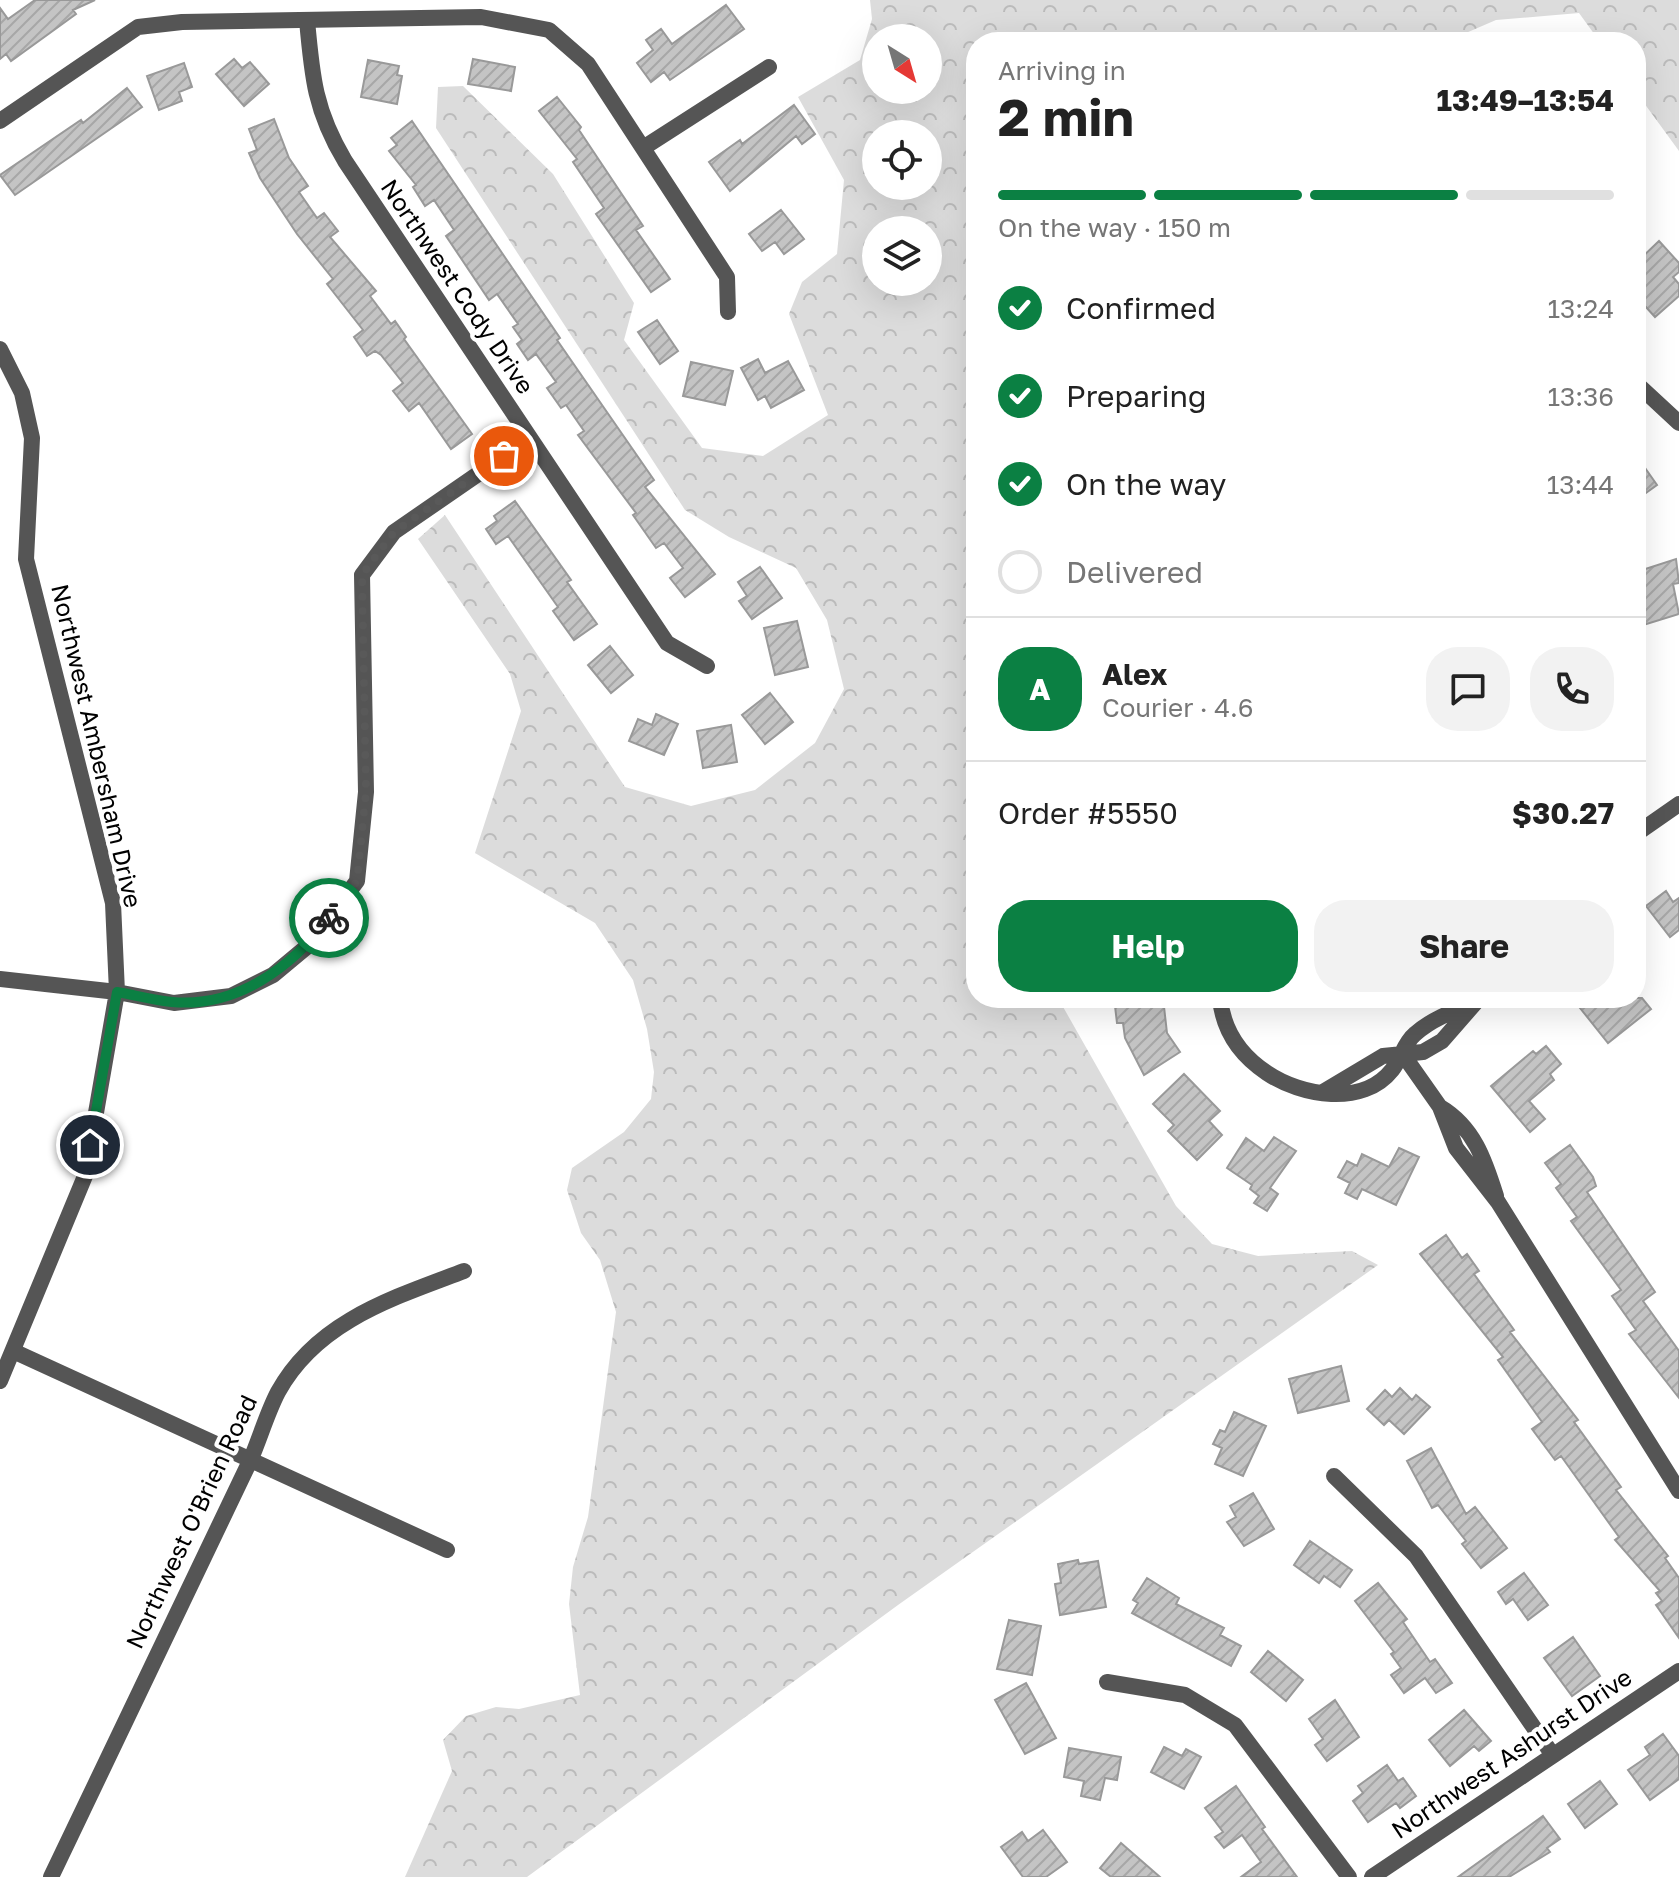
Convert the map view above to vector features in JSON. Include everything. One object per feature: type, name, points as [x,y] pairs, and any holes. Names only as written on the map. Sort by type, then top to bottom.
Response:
[{"type":"street","points":[[0,121],[138,27],[182,22],[481,17],[549,30],[588,64],[727,277],[728,312]]},
{"type":"street","name":"Northwest Cody Drive","points":[[307,20],[311,72],[323,125],[667,643],[707,666]]},
{"type":"street","points":[[643,148],[769,67]]},
{"type":"street","name":"Northwest Ambersham Drive","points":[[0,349],[22,393],[32,438],[26,559],[113,903],[117,992],[85,1176],[0,1381]]},
{"type":"street","points":[[1646,392],[1679,423]]},
{"type":"street","points":[[0,979],[117,992],[174,1003],[231,996],[273,975],[309,945],[357,881],[366,792],[362,575],[394,532],[529,439]]},
{"type":"street","points":[[1646,827],[1679,804]]},
{"type":"street","points":[[1222,1008],[1226,1028],[1249,1060],[1277,1079],[1321,1093],[1348,1094],[1376,1083],[1392,1071],[1402,1053]]},
{"type":"street","points":[[1402,1053],[1423,1052],[1442,1041],[1471,1008]]},
{"type":"street","points":[[1402,1053],[1440,1107],[1456,1148],[1498,1202],[1679,1491]]},
{"type":"street","name":"Northwest O'Brien Road","points":[[51,1877],[250,1461],[278,1392],[309,1350],[339,1324],[394,1298],[464,1271]]},
{"type":"street","points":[[13,1351],[447,1550]]},
{"type":"street","points":[[1334,1476],[1416,1556],[1552,1754]]},
{"type":"street","name":"Northwest Ashurst Drive","points":[[1372,1877],[1679,1671]]},
{"type":"street","points":[[1107,1682],[1185,1695],[1235,1725],[1349,1877]]},
{"type":"green space","points":[[870,0],[1679,0],[1679,151],[1646,106],[1646,32],[1593,32],[1579,13],[1496,20],[1468,32],[966,32],[966,1008],[1064,1008],[1176,1206],[1212,1244],[1258,1256],[1352,1251],[1378,1265],[898,1605],[527,1877],[405,1877],[452,1771],[443,1740],[466,1716],[496,1707],[519,1709],[580,1695],[569,1604],[573,1567],[588,1517],[616,1312],[600,1260],[581,1233],[567,1190],[572,1168],[624,1132],[651,1099],[654,1072],[647,1029],[633,980],[595,923],[475,853],[521,711],[510,674],[418,539],[445,515],[625,787],[691,806],[755,790],[815,743],[844,689],[827,620],[796,568],[729,537],[685,510],[436,128],[438,87],[463,86],[553,174],[634,303],[624,340],[702,448],[763,456],[828,415],[789,314],[802,282],[837,254],[844,180],[798,97],[860,60],[862,53],[862,104],[942,104],[942,24],[871,24]]},
{"type":"building","points":[[35,0],[95,0],[73,10],[76,14],[11,61],[6,54],[0,59],[0,8],[8,19]]},
{"type":"building","points":[[726,5],[744,29],[670,80],[664,72],[651,82],[637,63],[653,50],[646,40],[661,29],[672,44]]},
{"type":"building","points":[[234,59],[242,68],[250,62],[269,84],[244,106],[216,74]]},
{"type":"building","points":[[473,59],[515,67],[511,91],[468,84]]},
{"type":"building","points":[[368,60],[399,66],[397,75],[402,76],[397,104],[361,97]]},
{"type":"building","points":[[184,63],[192,87],[179,92],[182,101],[159,110],[147,76]]},
{"type":"building","points":[[127,88],[142,107],[15,195],[0,175],[81,120],[83,123]]},
{"type":"building","points":[[557,97],[581,127],[579,130],[643,226],[636,230],[670,279],[651,292],[596,214],[604,208],[573,162],[577,159],[539,111]]},
{"type":"building","points":[[794,105],[815,134],[802,144],[796,136],[730,191],[709,162],[740,140],[742,144]]},
{"type":"building","points":[[274,119],[289,158],[308,186],[299,192],[317,218],[324,213],[338,231],[330,237],[376,291],[370,296],[391,324],[395,321],[406,337],[404,339],[472,434],[451,449],[419,403],[409,411],[393,391],[403,383],[381,355],[375,351],[367,356],[354,337],[363,330],[327,284],[333,279],[297,234],[260,178],[249,153],[257,150],[249,129]]},
{"type":"building","points":[[412,121],[654,480],[645,487],[715,574],[685,597],[670,578],[683,568],[664,543],[656,548],[633,515],[636,513],[578,435],[584,431],[566,405],[561,408],[547,388],[556,382],[536,354],[528,360],[517,344],[522,340],[513,327],[518,324],[497,294],[489,300],[446,236],[454,230],[434,200],[425,206],[413,187],[416,185],[389,151],[397,145],[391,138]]},
{"type":"building","points":[[781,210],[804,239],[784,254],[775,242],[762,251],[749,234]]},
{"type":"building","points":[[1659,241],[1679,263],[1679,272],[1673,277],[1679,284],[1679,296],[1655,317],[1646,307],[1646,253]]},
{"type":"building","points":[[657,320],[678,351],[660,364],[638,332]]},
{"type":"building","points":[[758,359],[765,373],[788,361],[804,390],[771,408],[765,396],[758,400],[741,368]]},
{"type":"building","points":[[691,362],[733,371],[725,405],[683,396]]},
{"type":"building","points":[[1646,469],[1657,485],[1646,493]]},
{"type":"building","points":[[515,501],[571,580],[567,582],[597,624],[574,640],[553,611],[558,607],[508,536],[496,544],[486,529],[497,521],[494,516]]},
{"type":"building","points":[[1676,559],[1679,583],[1673,584],[1679,614],[1646,624],[1646,569]]},
{"type":"building","points":[[760,567],[782,598],[752,619],[739,601],[747,596],[738,582]]},
{"type":"building","points":[[797,621],[808,667],[775,675],[764,628]]},
{"type":"building","points":[[610,646],[633,675],[611,693],[588,665]]},
{"type":"building","points":[[770,693],[793,722],[765,744],[742,715]]},
{"type":"building","points":[[656,714],[678,724],[664,755],[629,741],[638,719],[652,725]]},
{"type":"building","points":[[731,725],[737,762],[703,768],[697,731]]},
{"type":"building","points":[[1666,891],[1673,902],[1679,898],[1679,930],[1670,937],[1646,906]]},
{"type":"building","points":[[1646,1003],[1651,1009],[1608,1043],[1580,1008],[1646,1008]]},
{"type":"building","points":[[1115,1008],[1164,1008],[1167,1033],[1180,1052],[1144,1075],[1125,1038],[1123,1023],[1117,1023]]},
{"type":"building","points":[[1546,1046],[1561,1064],[1550,1074],[1554,1080],[1529,1101],[1545,1119],[1530,1132],[1491,1086],[1533,1051],[1536,1054]]},
{"type":"building","points":[[1184,1074],[1220,1111],[1209,1121],[1222,1135],[1197,1160],[1168,1131],[1174,1125],[1153,1104]]},
{"type":"building","points":[[1274,1137],[1296,1151],[1270,1188],[1278,1194],[1267,1211],[1254,1203],[1259,1196],[1250,1189],[1252,1185],[1227,1168],[1246,1138],[1264,1151]]},
{"type":"building","points":[[1570,1145],[1593,1177],[1596,1186],[1587,1192],[1655,1292],[1643,1301],[1679,1351],[1679,1398],[1629,1334],[1636,1330],[1612,1296],[1621,1290],[1571,1221],[1577,1217],[1556,1188],[1561,1184],[1545,1163]]},
{"type":"building","points":[[1399,1148],[1419,1157],[1396,1205],[1362,1189],[1357,1199],[1345,1193],[1350,1183],[1338,1177],[1347,1161],[1357,1166],[1362,1154],[1389,1167]]},
{"type":"building","points":[[1446,1235],[1462,1258],[1467,1254],[1479,1271],[1474,1274],[1514,1330],[1510,1332],[1578,1420],[1574,1422],[1621,1487],[1616,1490],[1668,1556],[1665,1558],[1679,1578],[1679,1638],[1656,1605],[1662,1601],[1656,1593],[1660,1591],[1615,1540],[1619,1537],[1561,1456],[1555,1460],[1532,1429],[1542,1422],[1498,1360],[1503,1357],[1420,1254]]},
{"type":"building","points":[[1341,1366],[1349,1401],[1298,1413],[1289,1379]]},
{"type":"building","points":[[1400,1388],[1412,1400],[1416,1395],[1430,1407],[1404,1434],[1389,1420],[1384,1425],[1367,1409],[1385,1390],[1392,1397]]},
{"type":"building","points":[[1234,1412],[1266,1426],[1243,1476],[1215,1464],[1222,1448],[1213,1444],[1220,1430],[1225,1432]]},
{"type":"building","points":[[1431,1448],[1466,1514],[1475,1507],[1507,1548],[1481,1568],[1462,1544],[1466,1541],[1438,1505],[1432,1508],[1407,1461]]},
{"type":"building","points":[[1253,1493],[1274,1529],[1244,1546],[1227,1522],[1236,1517],[1230,1506]]},
{"type":"building","points":[[1310,1541],[1352,1570],[1340,1587],[1324,1576],[1319,1583],[1294,1565]]},
{"type":"building","points":[[1078,1560],[1079,1564],[1098,1561],[1106,1607],[1060,1615],[1055,1584],[1061,1583],[1058,1564]]},
{"type":"building","points":[[1524,1573],[1548,1605],[1528,1620],[1513,1599],[1506,1604],[1498,1592]]},
{"type":"building","points":[[1147,1578],[1179,1598],[1176,1604],[1224,1628],[1220,1635],[1241,1646],[1231,1666],[1132,1613],[1138,1603],[1133,1600]]},
{"type":"building","points":[[1378,1583],[1407,1619],[1403,1622],[1430,1662],[1435,1659],[1452,1683],[1436,1693],[1425,1678],[1404,1693],[1391,1675],[1401,1668],[1391,1654],[1394,1652],[1355,1601]]},
{"type":"building","points":[[1009,1620],[1041,1626],[1032,1675],[997,1669]]},
{"type":"building","points":[[1573,1637],[1600,1676],[1572,1696],[1544,1658]]},
{"type":"building","points":[[1268,1651],[1303,1680],[1286,1701],[1251,1672]]},
{"type":"building","points":[[1026,1683],[1056,1738],[1025,1754],[995,1700]]},
{"type":"building","points":[[1335,1700],[1359,1737],[1327,1761],[1315,1745],[1323,1739],[1309,1719]]},
{"type":"building","points":[[1464,1710],[1491,1741],[1479,1751],[1474,1746],[1450,1766],[1429,1740]]},
{"type":"building","points":[[1663,1734],[1679,1756],[1679,1779],[1650,1800],[1628,1770],[1650,1755],[1645,1747]]},
{"type":"building","points":[[1164,1747],[1182,1756],[1186,1749],[1201,1757],[1184,1789],[1151,1772]]},
{"type":"building","points":[[1069,1748],[1121,1757],[1117,1780],[1105,1778],[1100,1800],[1081,1796],[1084,1781],[1064,1777]]},
{"type":"building","points":[[1387,1765],[1398,1781],[1403,1778],[1416,1796],[1400,1808],[1396,1803],[1368,1822],[1353,1801],[1363,1793],[1358,1786]]},
{"type":"building","points":[[1600,1781],[1617,1804],[1585,1828],[1568,1804]]},
{"type":"building","points":[[1236,1786],[1297,1877],[1241,1877],[1261,1862],[1242,1835],[1224,1848],[1215,1837],[1223,1832],[1205,1808]]},
{"type":"building","points":[[1543,1816],[1560,1839],[1547,1848],[1550,1852],[1509,1877],[1458,1877]]},
{"type":"building","points":[[1043,1830],[1067,1862],[1046,1877],[1023,1877],[1001,1847],[1022,1832],[1028,1841]]},
{"type":"building","points":[[1121,1843],[1160,1877],[1111,1877],[1100,1868]]},
{"type":"way so far","points":[[329,918],[357,881],[366,792],[362,575],[381,545],[394,532],[504,456]]},
{"type":"route","points":[[90,1145],[117,992],[174,1003],[231,996],[273,975],[309,945],[329,918]]}]
